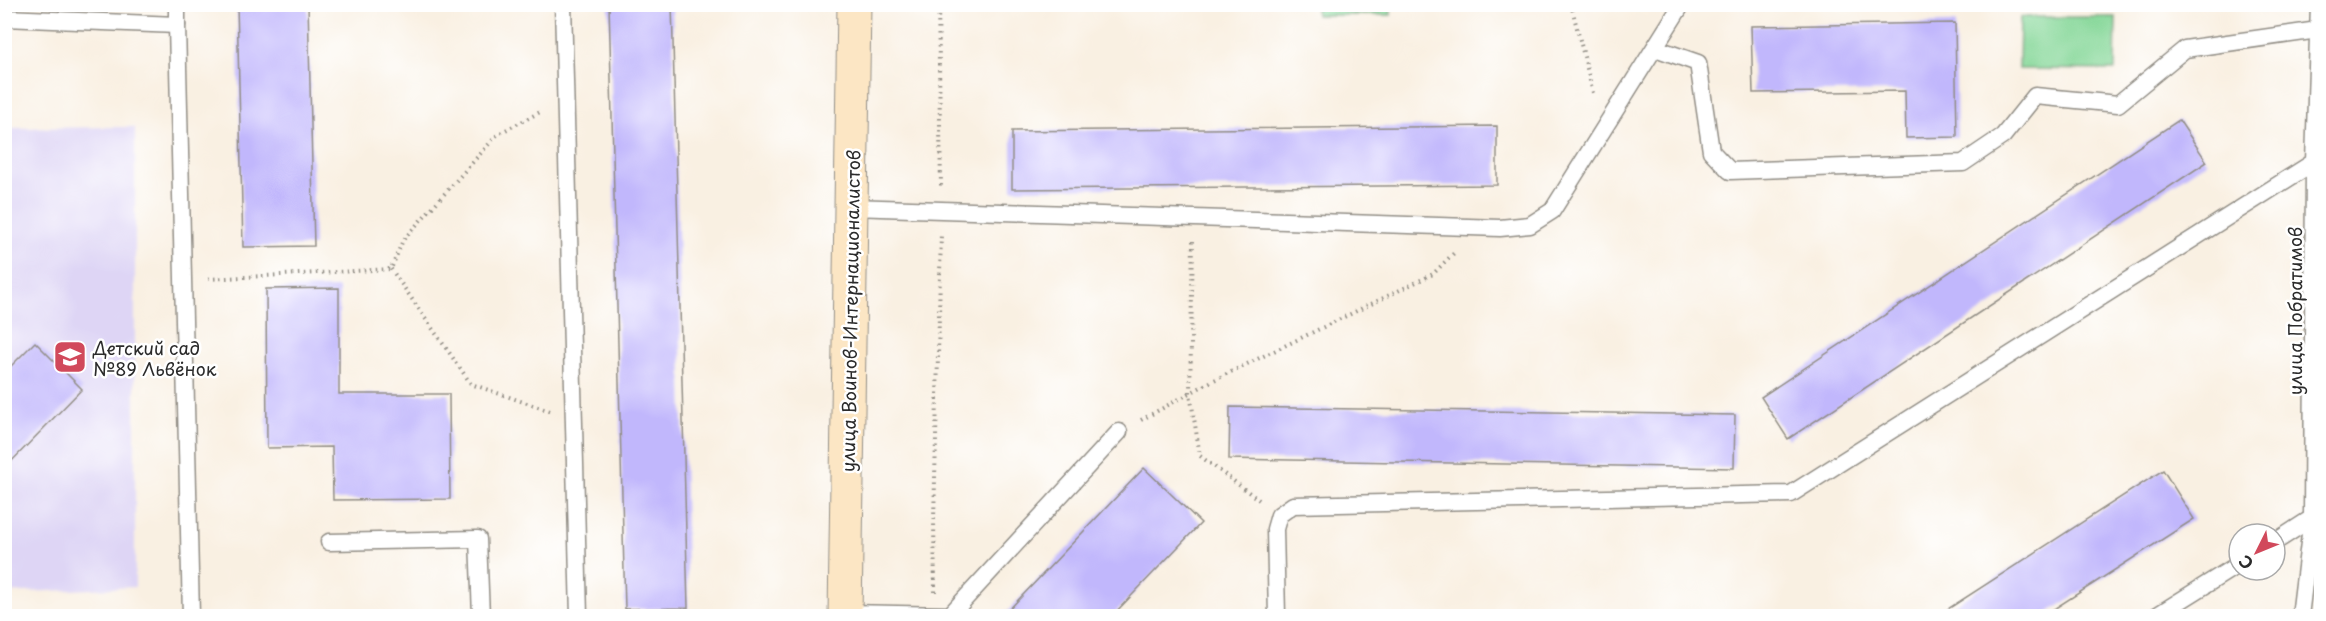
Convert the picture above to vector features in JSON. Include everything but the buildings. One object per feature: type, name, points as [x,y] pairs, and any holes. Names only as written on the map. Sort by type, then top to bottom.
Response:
[{"type":"main road","name":"улица Воинов-Интернационалистов","points":[[845,615],[854,4]]},
{"type":"lane","points":[[177,4],[191,616]]},
{"type":"lane","points":[[563,4],[579,616]]},
{"type":"lane","points":[[851,207],[1500,228],[1530,225],[1552,211],[1682,4]]},
{"type":"lane","name":"улица Побратимов","points":[[2300,616],[2312,518],[2314,162],[2319,4]]},
{"type":"lane","points":[[4,18],[46,11],[177,25]]},
{"type":"lane","points":[[1655,48],[1698,63],[1711,151],[1730,171],[1963,163],[2003,136],[2034,96],[2118,104],[2185,49],[2318,30]]},
{"type":"lane","points":[[1277,616],[1275,529],[1279,515],[1293,505],[1791,494],[2314,162]]},
{"type":"lane","points":[[845,615],[950,615],[1119,432]]},
{"type":"lane","points":[[2287,534],[2312,518]]},
{"type":"lane","points":[[329,542],[478,539],[481,616]]},
{"type":"lane","points":[[2156,616],[2227,572]]},
{"type":"path","points":[[935,615],[934,520],[941,210],[938,4]]},
{"type":"path","points":[[1571,4],[1602,132]]},
{"type":"path","points":[[391,269],[403,240],[498,134],[565,99]]},
{"type":"path","points":[[1193,218],[1190,393],[1200,456],[1279,515]]},
{"type":"path","points":[[1119,432],[1190,393],[1433,274],[1479,227]]},
{"type":"path","points":[[183,280],[391,269]]},
{"type":"path","points":[[391,269],[471,384],[573,419]]},
{"type":"shaded area","name":"Детский сад №89 Львёнок","points":[[135,127],[135,587],[5,593],[4,128]]},
{"type":"green space","points":[[1316,5],[1391,5],[1391,15],[1316,15]]},
{"type":"green space","points":[[2020,17],[2116,17],[2115,70],[2019,69]]},
{"type":"place","name":"Детский сад №89 Львёнок","points":[[70,357]]}]
